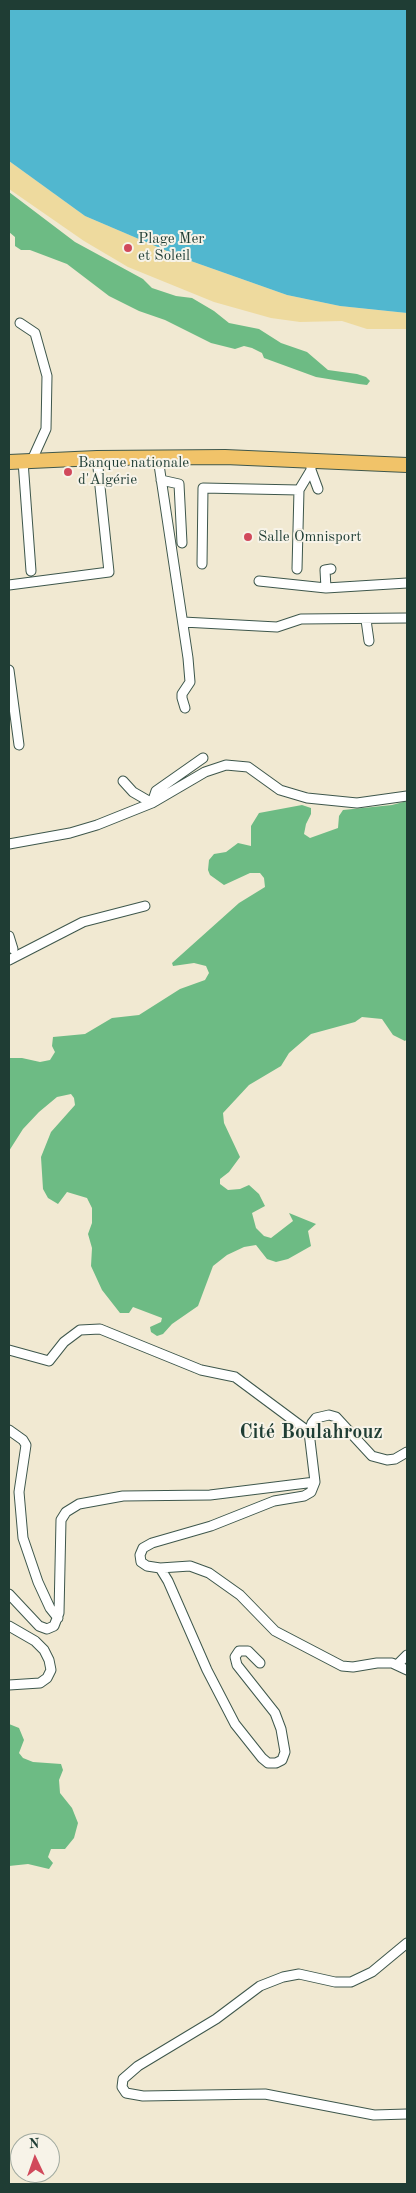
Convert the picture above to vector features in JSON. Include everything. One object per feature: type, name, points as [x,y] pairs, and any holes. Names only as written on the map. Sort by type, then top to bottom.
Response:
[{"type":"main road","points":[[9,462],[97,458],[158,458],[311,465],[407,465]]},
{"type":"street","points":[[20,323],[35,333],[47,376],[46,429],[27,460],[31,571]]},
{"type":"street","points":[[9,585],[109,572],[97,458]]},
{"type":"street","points":[[158,458],[190,682],[182,694],[185,708]]},
{"type":"street","points":[[311,465],[318,489]]},
{"type":"street","points":[[297,569],[299,490],[311,465]]},
{"type":"street","points":[[161,480],[179,484],[182,543]]},
{"type":"street","points":[[202,564],[203,488],[299,490]]},
{"type":"street","points":[[326,588],[325,570],[331,569]]},
{"type":"street","points":[[260,581],[326,588],[407,583]]},
{"type":"street","points":[[182,622],[277,627],[301,619],[366,620],[407,618]]},
{"type":"street","points":[[366,620],[369,641]]},
{"type":"street","points":[[9,670],[19,745]]},
{"type":"street","points":[[152,803],[156,791],[203,758]]},
{"type":"street","points":[[9,844],[82,830],[152,803],[205,772],[226,765],[248,767],[280,790],[307,798],[357,803],[407,796]]},
{"type":"street","points":[[123,781],[133,792],[152,803]]},
{"type":"street","points":[[9,960],[83,922],[122,914],[145,906]]},
{"type":"street","points":[[9,936],[13,949]]},
{"type":"street","points":[[9,1350],[49,1361],[64,1342],[80,1330],[100,1330],[201,1370],[235,1377],[309,1432]]},
{"type":"street","points":[[407,1452],[395,1459],[379,1458],[367,1451],[336,1417],[329,1415],[316,1418],[309,1432],[315,1482],[311,1492],[304,1496],[274,1501],[211,1526],[147,1546],[140,1555],[141,1562],[146,1566],[160,1568],[190,1566],[209,1573],[240,1595],[275,1631],[342,1666],[354,1667],[377,1663],[397,1665],[407,1670]]},
{"type":"street","points":[[9,1430],[23,1440],[26,1445],[19,1492],[23,1538],[38,1582],[50,1608],[58,1618]]},
{"type":"street","points":[[9,1594],[44,1628],[51,1628],[58,1618],[62,1553],[60,1525],[63,1515],[74,1506],[85,1502],[123,1496],[210,1495],[315,1482]]},
{"type":"street","points":[[160,1568],[168,1581],[208,1670],[235,1724],[262,1758],[268,1763],[276,1763],[282,1760],[285,1752],[281,1729],[274,1713],[237,1665],[235,1657],[239,1652],[248,1651],[260,1663]]},
{"type":"street","points":[[9,1626],[35,1642],[44,1650],[51,1670],[47,1678],[40,1684],[9,1685]]},
{"type":"street","points":[[397,1665],[407,1655]]},
{"type":"street","points":[[407,1942],[372,1972],[351,1982],[335,1982],[298,1974],[283,1977],[260,1986],[216,2019],[138,2066],[123,2079],[122,2087],[126,2093],[136,2095],[265,2094],[374,2116],[407,2114]]},
{"type":"green space","points":[[9,192],[75,242],[143,279],[152,288],[176,296],[192,298],[214,311],[229,323],[259,329],[281,343],[307,352],[328,370],[357,374],[366,377],[370,381],[367,385],[316,377],[264,358],[262,353],[252,348],[244,346],[235,349],[211,343],[165,320],[139,311],[109,296],[67,264],[30,250],[21,250],[15,246],[15,237],[9,232]]},
{"type":"green space","points":[[407,801],[407,1039],[405,1041],[393,1035],[382,1019],[362,1017],[355,1022],[311,1034],[289,1053],[281,1066],[249,1085],[223,1113],[224,1123],[240,1157],[229,1172],[220,1179],[220,1184],[228,1190],[240,1189],[249,1185],[259,1194],[265,1206],[252,1213],[256,1228],[264,1236],[271,1238],[293,1221],[289,1213],[316,1224],[308,1231],[311,1246],[288,1259],[276,1262],[267,1259],[256,1245],[244,1247],[227,1255],[213,1266],[198,1306],[172,1324],[163,1334],[157,1336],[151,1332],[150,1327],[161,1322],[162,1318],[133,1307],[129,1313],[120,1313],[102,1290],[91,1266],[92,1248],[88,1234],[92,1223],[92,1208],[87,1198],[67,1192],[58,1204],[48,1198],[43,1189],[41,1157],[51,1132],[75,1105],[71,1094],[57,1097],[39,1112],[23,1129],[9,1151],[9,1058],[22,1058],[40,1062],[50,1060],[55,1052],[52,1046],[53,1037],[85,1034],[112,1018],[139,1015],[180,989],[205,980],[209,973],[206,966],[194,963],[173,966],[172,963],[239,903],[265,887],[264,878],[260,873],[250,873],[224,885],[210,875],[208,870],[209,860],[214,854],[226,852],[238,843],[251,846],[251,826],[259,813],[302,805],[311,808],[311,814],[304,834],[310,838],[338,828],[339,816],[343,810],[392,805]]},
{"type":"green space","points":[[9,1724],[19,1728],[24,1740],[19,1753],[23,1758],[33,1762],[61,1764],[63,1770],[59,1780],[60,1793],[72,1808],[78,1823],[74,1838],[65,1849],[51,1849],[48,1857],[53,1863],[49,1869],[28,1864],[9,1866]]},
{"type":"sand","name":"Plage Mer et Soleil","points":[[9,161],[85,216],[188,260],[287,295],[340,306],[407,313],[407,329],[367,329],[342,321],[300,322],[271,318],[214,302],[128,267],[84,241],[9,189]]},
{"type":"water","points":[[9,9],[407,9],[407,313],[340,306],[287,295],[188,260],[85,216],[9,161]]},
{"type":"place","name":"Plage Mer et Soleil","points":[[128,248]]},
{"type":"place","name":"Banque nationale d'Algérie","points":[[68,472]]},
{"type":"place","name":"Salle Omnisport","points":[[248,537]]},
{"type":"district","name":"Cité Boulahrouz","points":[[311,1433]]}]
